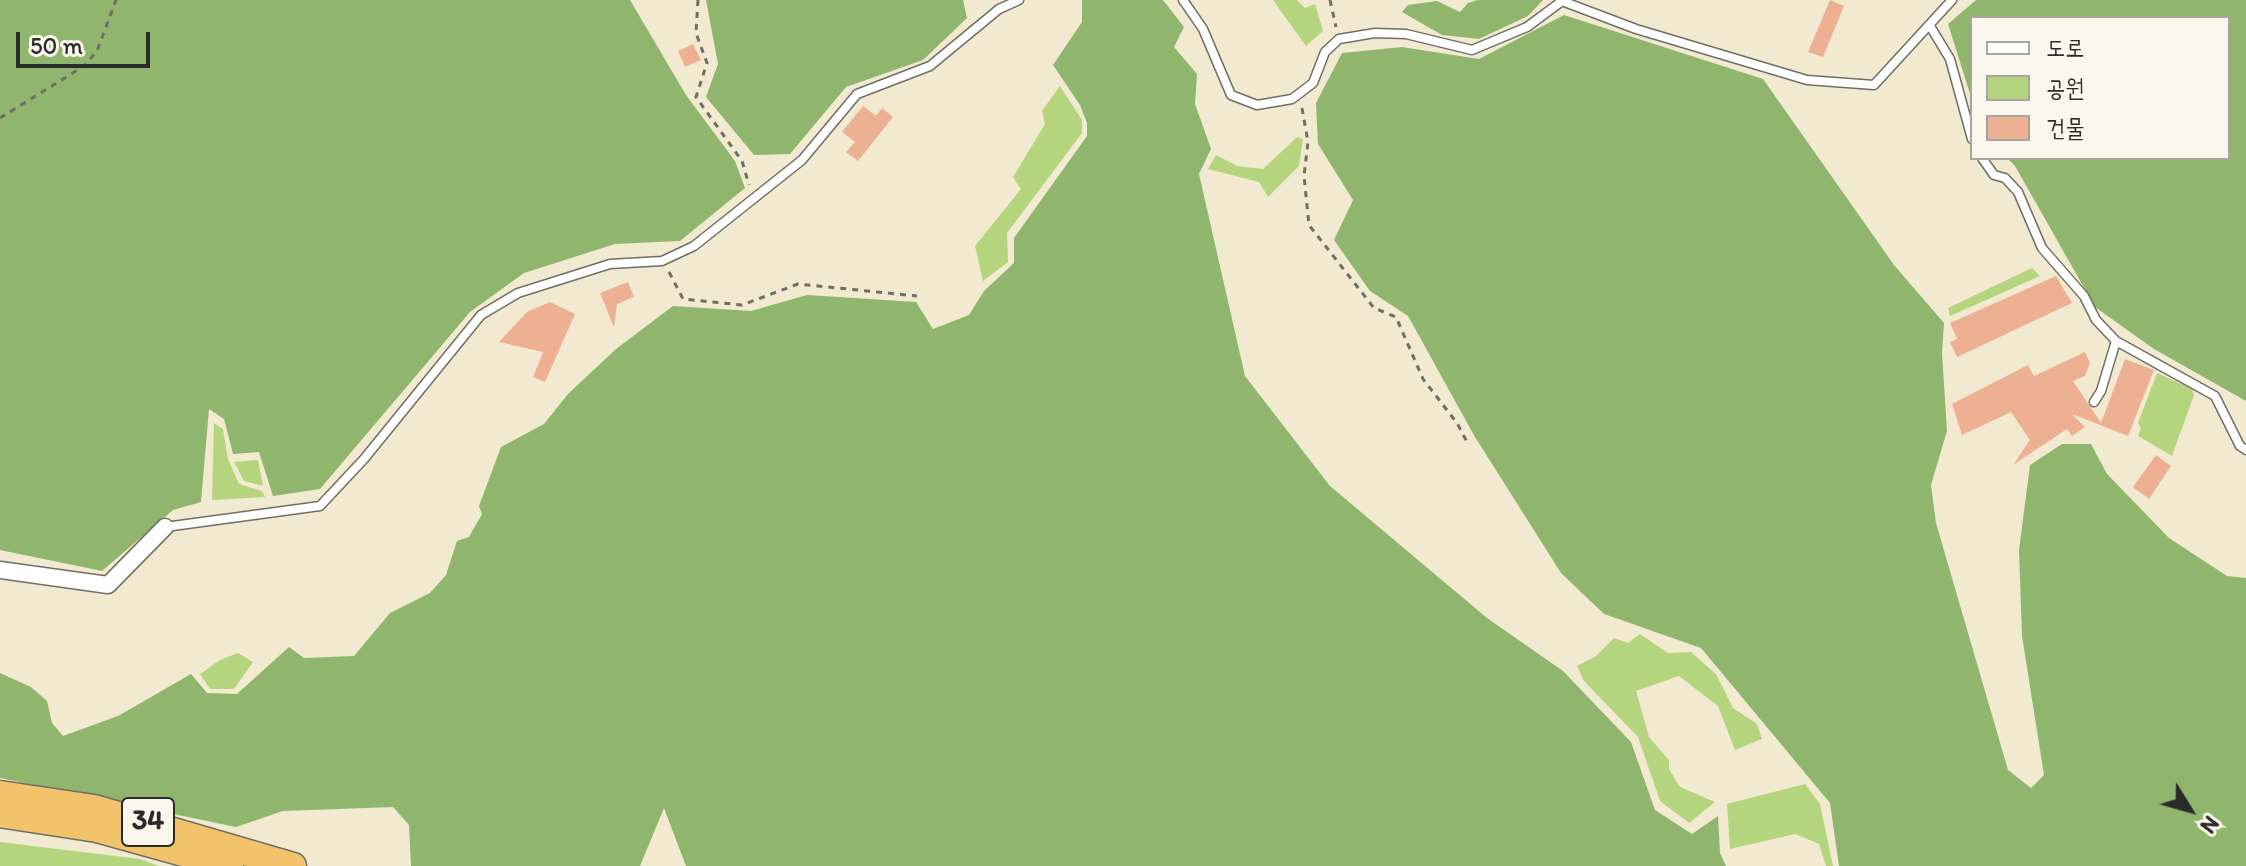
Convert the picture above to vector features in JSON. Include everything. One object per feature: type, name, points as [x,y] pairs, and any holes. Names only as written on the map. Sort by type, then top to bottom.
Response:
[{"type":"highway","name":"34","points":[[0,794],[94,808],[255,852],[293,866]]},
{"type":"highway","name":"34","points":[[0,814],[97,829],[230,866]]},
{"type":"street","points":[[0,570],[108,585],[165,527]]},
{"type":"lane","points":[[165,527],[320,506],[364,459],[481,315],[518,293],[610,264],[662,261],[694,246],[802,160],[857,94],[930,66],[999,9],[1019,0]]},
{"type":"lane","points":[[1183,0],[1203,29],[1231,95],[1257,105],[1292,99],[1313,83],[1325,52],[1339,39],[1375,33],[1406,34],[1472,50],[1527,27],[1562,1],[1636,29],[1807,80],[1874,85],[1952,0]]},
{"type":"lane","points":[[1930,26],[1950,59],[1970,132]]},
{"type":"lane","points":[[1983,160],[1994,175],[2005,178],[2018,192],[2042,248],[2084,296],[2096,320],[2116,341],[2215,396],[2240,446],[2246,450]]},
{"type":"lane","points":[[2094,402],[2101,391],[2116,341]]},
{"type":"path","points":[[0,118],[84,66],[97,51],[116,0]]},
{"type":"path","points":[[698,0],[696,33],[707,63],[696,97],[742,161],[752,200]]},
{"type":"path","points":[[1330,0],[1339,39]]},
{"type":"path","points":[[1300,93],[1308,142],[1304,176],[1309,225],[1374,308],[1396,317],[1423,379],[1457,423],[1467,442]]},
{"type":"path","points":[[662,261],[683,299],[742,305],[798,284],[917,296]]},
{"type":"green space","points":[[0,0],[630,0],[686,95],[735,161],[745,188],[680,241],[615,244],[524,273],[470,312],[320,489],[273,496],[259,452],[233,454],[224,419],[209,409],[201,502],[173,510],[102,571],[0,550]]},
{"type":"green space","points":[[706,0],[963,0],[967,18],[923,60],[846,87],[790,154],[754,155],[706,97],[718,64]]},
{"type":"green space","points":[[1082,0],[1163,0],[1184,27],[1174,47],[1197,74],[1195,104],[1211,149],[1199,174],[1245,376],[1330,486],[1487,618],[1563,671],[1631,742],[1655,810],[1692,834],[1718,816],[1720,853],[1726,866],[686,866],[664,808],[640,866],[411,866],[409,825],[393,807],[283,811],[236,827],[0,778],[0,673],[31,687],[47,701],[52,723],[63,736],[118,716],[191,674],[207,693],[237,694],[289,647],[304,658],[354,656],[390,613],[430,593],[446,575],[457,541],[469,537],[482,514],[479,506],[501,447],[544,424],[568,394],[616,349],[673,306],[751,311],[807,295],[916,302],[933,329],[969,315],[984,291],[1014,263],[1014,238],[1087,136],[1087,123],[1080,105],[1053,65],[1082,22]]},
{"type":"green space","points":[[1273,0],[1297,0],[1305,8],[1315,4],[1323,31],[1306,46]]},
{"type":"green space","points":[[1478,0],[1543,0],[1528,16],[1479,39],[1442,35],[1402,12],[1408,5],[1437,1],[1460,12],[1468,3]]},
{"type":"green space","points":[[1976,0],[2246,0],[2246,401],[2154,349],[2095,307],[2009,160],[2230,160],[2230,16],[1970,16],[1970,94],[1948,24]]},
{"type":"green space","points":[[1564,15],[1763,79],[1894,265],[1944,323],[1942,353],[1947,431],[1931,485],[1936,523],[2008,770],[2031,788],[2044,775],[2022,636],[2019,550],[2030,465],[2062,444],[2091,444],[2107,474],[2169,538],[2227,576],[2246,578],[2246,866],[1839,866],[1830,803],[1701,648],[1604,614],[1561,573],[1475,437],[1408,316],[1370,291],[1334,240],[1353,200],[1318,144],[1316,103],[1342,53],[1402,47],[1479,59]]},
{"type":"green space","points":[[1060,86],[1082,120],[1082,133],[1007,233],[1008,262],[983,281],[975,246],[1021,189],[1013,177],[1045,124],[1042,111]]},
{"type":"green space","points":[[1297,137],[1303,139],[1299,166],[1268,197],[1259,182],[1208,169],[1216,155],[1237,166],[1263,169]]},
{"type":"green space","points":[[2032,268],[2040,276],[1950,316],[1948,308]]},
{"type":"green space","points":[[2157,373],[2192,389],[2194,395],[2172,456],[2138,436],[2141,428],[2138,423]]},
{"type":"green space","points":[[214,423],[223,429],[228,459],[239,484],[262,491],[265,497],[212,500]]},
{"type":"green space","points":[[258,460],[263,486],[244,481],[234,462]]},
{"type":"green space","points":[[1640,634],[1668,653],[1691,652],[1716,674],[1733,708],[1757,724],[1762,739],[1735,750],[1718,706],[1679,676],[1636,691],[1649,737],[1669,760],[1669,769],[1680,787],[1715,802],[1689,823],[1660,801],[1638,737],[1584,681],[1577,666],[1596,656],[1614,638],[1628,643]]},
{"type":"green space","points":[[238,653],[253,662],[234,689],[210,689],[200,674],[220,660]]},
{"type":"green space","points":[[1805,784],[1820,804],[1833,866],[1826,866],[1819,844],[1795,834],[1730,849],[1727,804]]},
{"type":"green space","points":[[0,842],[140,859],[159,866],[0,866]]},
{"type":"building","points":[[1830,0],[1844,6],[1823,57],[1808,52]]},
{"type":"building","points":[[693,44],[701,60],[685,67],[678,51]]},
{"type":"building","points":[[863,106],[876,116],[882,108],[893,117],[858,161],[846,152],[855,142],[842,132]]},
{"type":"building","points":[[2056,276],[2072,303],[1957,357],[1950,342],[1957,339],[1950,323]]},
{"type":"building","points":[[628,282],[634,297],[617,304],[614,327],[600,293]]},
{"type":"building","points":[[550,302],[575,314],[545,382],[533,377],[543,352],[499,342],[527,312]]},
{"type":"building","points":[[2085,352],[2090,363],[2085,376],[2073,381],[2101,423],[2125,359],[2154,370],[2128,436],[2072,414],[2085,427],[2072,436],[2067,429],[2013,465],[2030,440],[2011,412],[1962,435],[1952,404],[2028,365],[2034,376]]},
{"type":"building","points":[[2156,455],[2171,466],[2149,499],[2133,487]]}]
